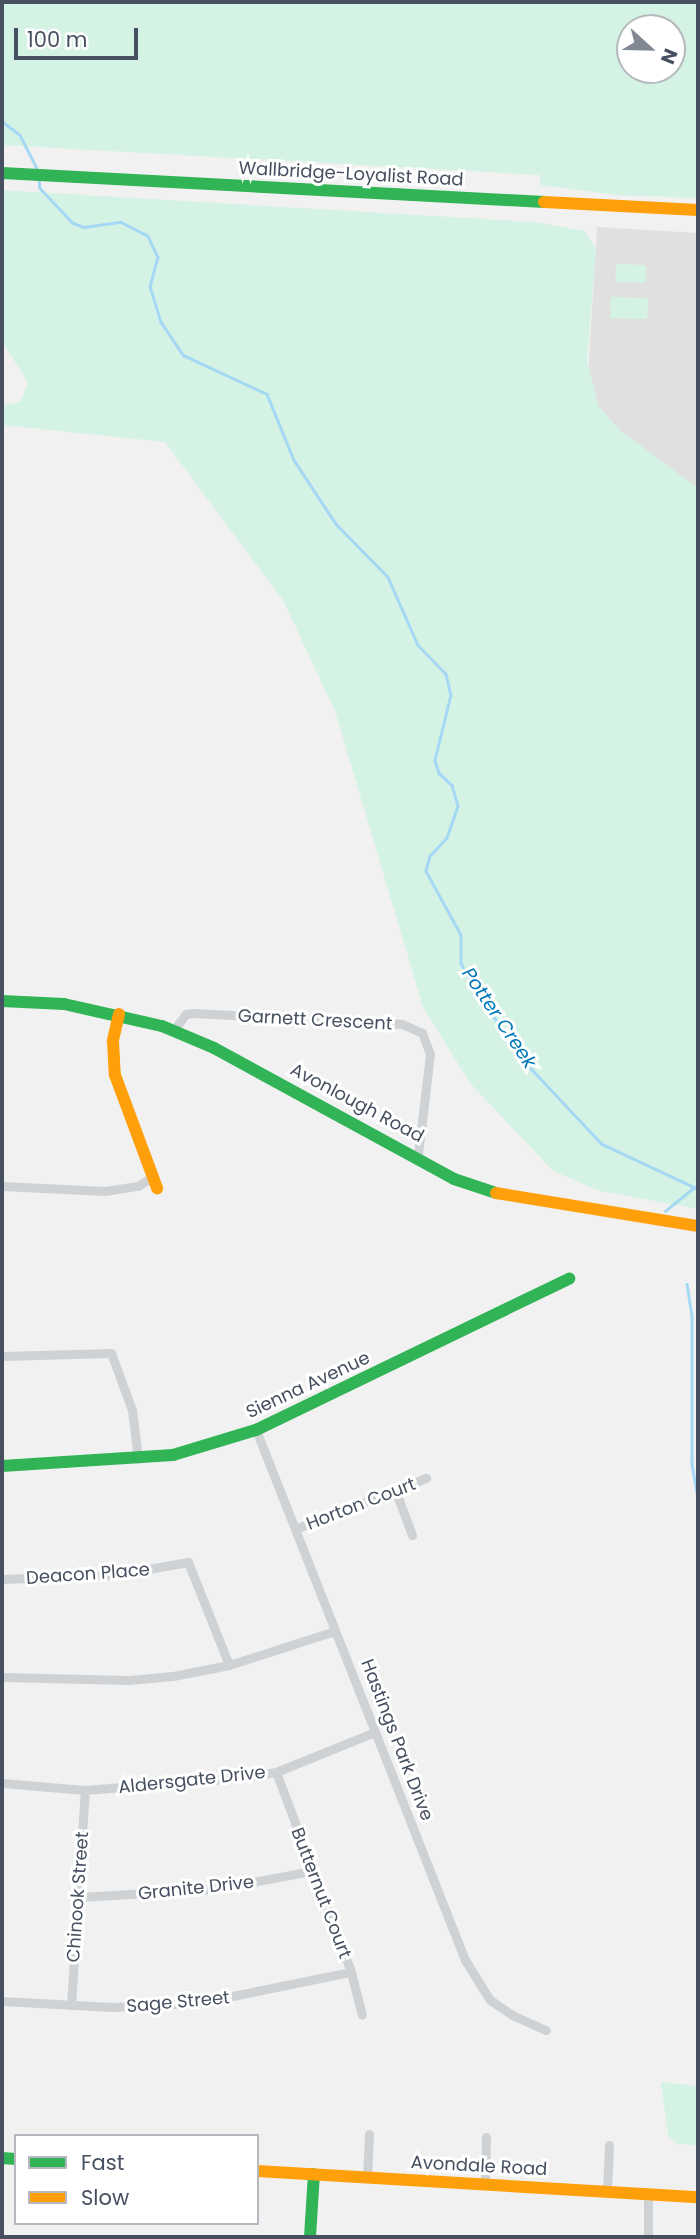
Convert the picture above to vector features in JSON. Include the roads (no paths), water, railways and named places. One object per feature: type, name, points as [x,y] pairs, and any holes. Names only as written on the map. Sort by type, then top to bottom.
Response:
[{"type":"street","name":"Wallbridge-Loyalist Road","points":[[2,173],[698,210]]},
{"type":"street","name":"Avonlough Road","points":[[2,1001],[64,1004],[119,1014],[173,1031],[215,1048],[418,1155],[454,1179],[505,1196],[698,1226]]},
{"type":"street","name":"Garnett Crescent","points":[[173,1031],[186,1014],[193,1013],[402,1024],[422,1033],[430,1054],[418,1155]]},
{"type":"street","points":[[2,1186],[105,1191],[155,1182],[115,1075],[113,1041],[119,1014]]},
{"type":"street","name":"Sienna Avenue","points":[[2,1466],[173,1455],[256,1430],[569,1279]]},
{"type":"street","points":[[2,1356],[111,1353],[132,1410],[138,1459]]},
{"type":"street","name":"Hastings Park Drive","points":[[256,1430],[476,1981],[512,2015],[546,2030]]},
{"type":"street","name":"Horton Court","points":[[295,1529],[396,1493],[426,1478]]},
{"type":"street","points":[[396,1493],[412,1535]]},
{"type":"street","name":"Deacon Place","points":[[2,1579],[115,1575],[188,1562],[229,1665]]},
{"type":"street","points":[[2,1677],[129,1680],[229,1665],[335,1631]]},
{"type":"street","name":"Aldersgate Drive","points":[[2,1783],[85,1790],[276,1772],[375,1732]]},
{"type":"street","name":"Butternut Court","points":[[276,1772],[351,1972],[362,2015]]},
{"type":"street","name":"Chinook Street","points":[[71,2004],[85,1790]]},
{"type":"street","name":"Granite Drive","points":[[79,1897],[214,1889],[312,1871]]},
{"type":"street","name":"Sage Street","points":[[2,2001],[71,2004],[198,2003],[351,1972]]},
{"type":"street","points":[[367,2177],[369,2134]]},
{"type":"street","points":[[485,2184],[486,2137]]},
{"type":"street","points":[[607,2191],[610,2145]]},
{"type":"street","name":"Avondale Road","points":[[259,2171],[698,2197]]},
{"type":"street","points":[[310,2237],[314,2174]]},
{"type":"street","points":[[648,2194],[648,2237]]},
{"type":"waterway","name":"Potter Creek","points":[[2,121],[20,135],[37,169]]},
{"type":"waterway","name":"Potter Creek","points":[[39,179],[40,188],[73,223],[84,227],[121,222],[148,236],[158,257],[150,286],[161,322],[183,355],[267,394],[294,460],[336,524],[388,577],[418,645],[446,674],[451,695],[435,760],[439,773],[452,785],[458,806],[447,838],[430,856],[426,871],[461,935],[461,963],[476,991],[525,1062],[602,1144],[698,1189]]},
{"type":"waterway","points":[[665,1211],[695,1187]]},
{"type":"waterway","points":[[687,1284],[692,1317],[692,1464],[698,1498]]}]
